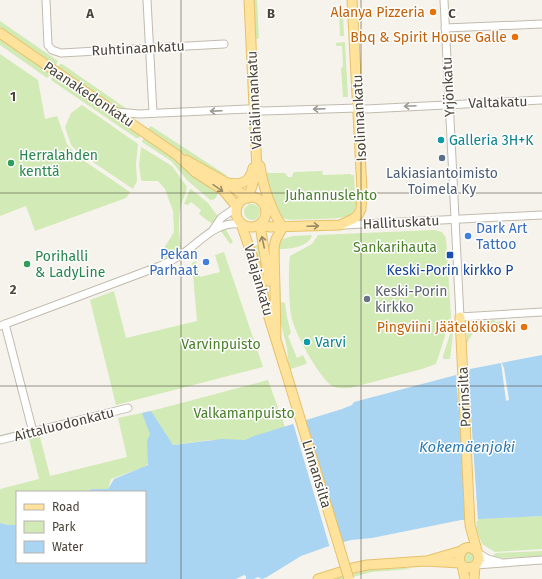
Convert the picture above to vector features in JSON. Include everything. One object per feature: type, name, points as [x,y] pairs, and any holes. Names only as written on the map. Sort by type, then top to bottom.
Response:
[{"type":"main road","name":"Vähälinnankatu","points":[[248,198],[257,171],[249,0]]},
{"type":"main road","name":"Isolinnankatu","points":[[340,225],[353,220],[361,209],[362,190],[352,0]]},
{"type":"main road","name":"Paanakedonkatu","points":[[0,34],[177,155],[227,183],[248,198]]},
{"type":"main road","points":[[227,183],[242,184],[250,176],[253,168],[253,153],[256,145]]},
{"type":"main road","points":[[256,145],[259,153],[261,177],[274,213],[283,227],[276,239],[274,247],[276,336]]},
{"type":"main road","name":"Paanakedonkatu","points":[[177,155],[195,172],[222,190],[237,207]]},
{"type":"main road","points":[[248,198],[257,198],[265,206],[266,218],[260,225],[251,227],[241,224],[237,217],[237,207],[242,201],[248,198]]},
{"type":"main road","name":"Valajankatu","points":[[241,224],[254,260],[267,311],[286,369]]},
{"type":"main road","name":"Hallituskatu","points":[[260,225],[283,227],[340,225]]},
{"type":"main road","name":"Valajankatu","points":[[260,225],[276,336]]},
{"type":"main road","name":"Porinsilta","points":[[460,317],[470,525],[478,552]]},
{"type":"main road","name":"Linnansilta","points":[[286,369],[349,579]]},
{"type":"main road","name":"Porinsilta","points":[[463,550],[470,525]]},
{"type":"main road","points":[[425,561],[471,548],[478,552],[479,560],[476,565],[474,579]]},
{"type":"main road","points":[[463,550],[459,556],[466,579]]},
{"type":"main road","points":[[318,579],[367,565],[425,561],[461,564],[467,568],[476,565]]},
{"type":"street","name":"Ruhtinaankatu","points":[[46,0],[48,46],[52,50],[61,52],[224,44]]},
{"type":"street","points":[[147,0],[153,113]]},
{"type":"street","name":"Yrjönkatu","points":[[444,0],[460,317]]},
{"type":"street","points":[[445,28],[542,24]]},
{"type":"street","name":"Valtakatu","points":[[115,112],[139,114],[255,110],[366,109],[542,100]]},
{"type":"street","points":[[212,231],[221,218],[237,207]]},
{"type":"street","name":"Hallituskatu","points":[[340,225],[542,215]]},
{"type":"street","points":[[33,432],[2,325],[163,265],[185,252],[212,231],[232,223],[241,224]]},
{"type":"street","points":[[460,317],[542,312]]},
{"type":"street","name":"Aittaluodonkatu","points":[[0,440],[128,408]]},
{"type":"street","points":[[478,552],[488,559],[502,562]]},
{"type":"street","points":[[476,565],[542,560]]},
{"type":"green space","points":[[253,0],[257,0],[259,38],[257,39],[255,38]]},
{"type":"green space","points":[[343,15],[344,36],[339,36],[339,16]]},
{"type":"green space","points":[[0,21],[58,61],[56,65],[0,27]]},
{"type":"green space","points":[[0,39],[51,74],[47,78],[0,45]]},
{"type":"green space","points":[[345,42],[348,97],[343,97],[341,68],[343,67],[342,46],[336,46],[336,43]]},
{"type":"green space","points":[[0,54],[38,80],[45,119],[57,116],[67,144],[77,156],[130,192],[126,198],[35,231],[26,206],[0,216]]},
{"type":"green space","points":[[60,64],[130,111],[119,109],[58,67]]},
{"type":"green space","points":[[53,75],[141,135],[139,138],[136,138],[51,80]]},
{"type":"green space","points":[[82,105],[138,144],[136,164],[137,181],[133,189],[78,152],[71,145],[65,127],[71,113]]},
{"type":"green space","points":[[151,126],[226,175],[226,180],[208,170],[148,129]]},
{"type":"green space","points":[[144,137],[219,192],[215,199],[210,200],[188,181],[171,161],[142,142]]},
{"type":"green space","points":[[141,147],[172,166],[187,187],[182,202],[179,219],[179,232],[182,249],[168,258],[164,257],[163,250],[174,232],[173,211],[165,189],[158,181],[141,180],[139,165]]},
{"type":"green space","name":"Juhannuslehto","points":[[322,171],[323,175],[354,175],[355,194],[357,194],[357,200],[355,208],[350,215],[339,218],[290,220],[283,218],[278,214],[263,172],[285,173],[288,177],[292,177],[293,173],[295,172]]},
{"type":"green space","points":[[190,189],[208,203],[219,218],[214,223],[211,223],[199,214],[201,210],[191,202],[188,205],[184,204]]},
{"type":"green space","points":[[252,204],[259,209],[260,212],[255,219],[252,220],[245,215],[244,212],[249,205]]},
{"type":"green space","points":[[225,228],[233,242],[230,244],[221,231]]},
{"type":"green space","name":"Sankarihauta","points":[[434,230],[442,232],[446,238],[451,317],[436,364],[350,388],[339,388],[332,386],[314,364],[296,332],[291,315],[289,294],[290,256],[312,244],[318,235]]},
{"type":"green space","points":[[312,235],[303,245],[294,248],[280,249],[281,302],[285,303],[291,333],[288,336],[297,358],[303,355],[307,363],[291,369],[278,304],[277,271],[279,240],[293,236]]},
{"type":"green space","points":[[261,244],[264,257],[269,306],[253,246]]},
{"type":"green space","name":"Varvinpuisto","points":[[224,252],[263,367],[116,405],[90,300],[114,291],[126,338],[197,321],[192,263],[196,261],[200,277],[220,272],[215,255]]},
{"type":"green space","points":[[494,320],[496,322],[502,321],[503,324],[481,326],[480,322]]},
{"type":"green space","points":[[475,324],[475,329],[466,345],[468,328]]},
{"type":"green space","points":[[451,331],[453,333],[450,359],[443,359],[443,356]]},
{"type":"green space","name":"Valkamanpuisto","points":[[268,380],[285,427],[245,440],[210,440],[173,445],[144,467],[111,479],[108,489],[92,489],[87,491],[16,491],[16,525],[0,523],[0,489],[39,479],[29,439],[40,437],[50,476],[127,457],[118,418],[151,411]]},
{"type":"green space","points":[[542,516],[542,549],[495,552],[482,544],[477,530],[476,519]]},
{"type":"green space","points":[[469,551],[475,556],[473,563],[465,563],[463,556]]},
{"type":"green space","points":[[542,551],[542,556],[491,557],[496,553]]},
{"type":"green space","points":[[411,569],[372,572],[345,579],[336,579],[366,570]]},
{"type":"water","name":"Kokemäenjoki","points":[[542,355],[542,516],[461,520],[372,538],[351,540],[301,556],[262,579],[258,577],[254,579],[246,579],[246,576],[244,575],[236,579],[0,579],[0,523],[16,525],[16,563],[146,563],[146,491],[87,491],[92,489],[108,489],[114,479],[148,465],[147,441],[150,434],[142,413],[151,411],[173,445],[222,439],[245,440],[342,409],[352,405],[354,402],[456,375],[469,373],[470,369]]},
{"type":"pier","points":[[501,363],[504,368],[509,400],[506,401]]},
{"type":"pier","points":[[468,371],[478,521],[467,522],[456,373]]},
{"type":"pier","points":[[305,418],[342,545],[330,548],[293,423]]},
{"type":"place","name":"Alanya Pizzeria","points":[[433,12]]},
{"type":"place","name":"Bbq & Spirit House Galle","points":[[515,37]]},
{"type":"place","name":"Galleria 3H+K","points":[[441,140]]},
{"type":"place","name":"Lakiasiantoimisto Toimela Ky","points":[[442,158]]},
{"type":"place","name":"Herralahden kenttä","points":[[11,163]]},
{"type":"place","name":"Dark Art Tattoo","points":[[468,236]]},
{"type":"place","name":"Keski-Porin kirkko P","points":[[450,255]]},
{"type":"place","name":"Pekan Parhaat","points":[[206,262]]},
{"type":"place","name":"Porihalli & LadyLine","points":[[27,264]]},
{"type":"place","name":"Keski-Porin kirkko","points":[[367,299]]},
{"type":"place","name":"Pingviini Jäätelökioski","points":[[524,327]]},
{"type":"place","name":"Varvi","points":[[307,342]]}]
